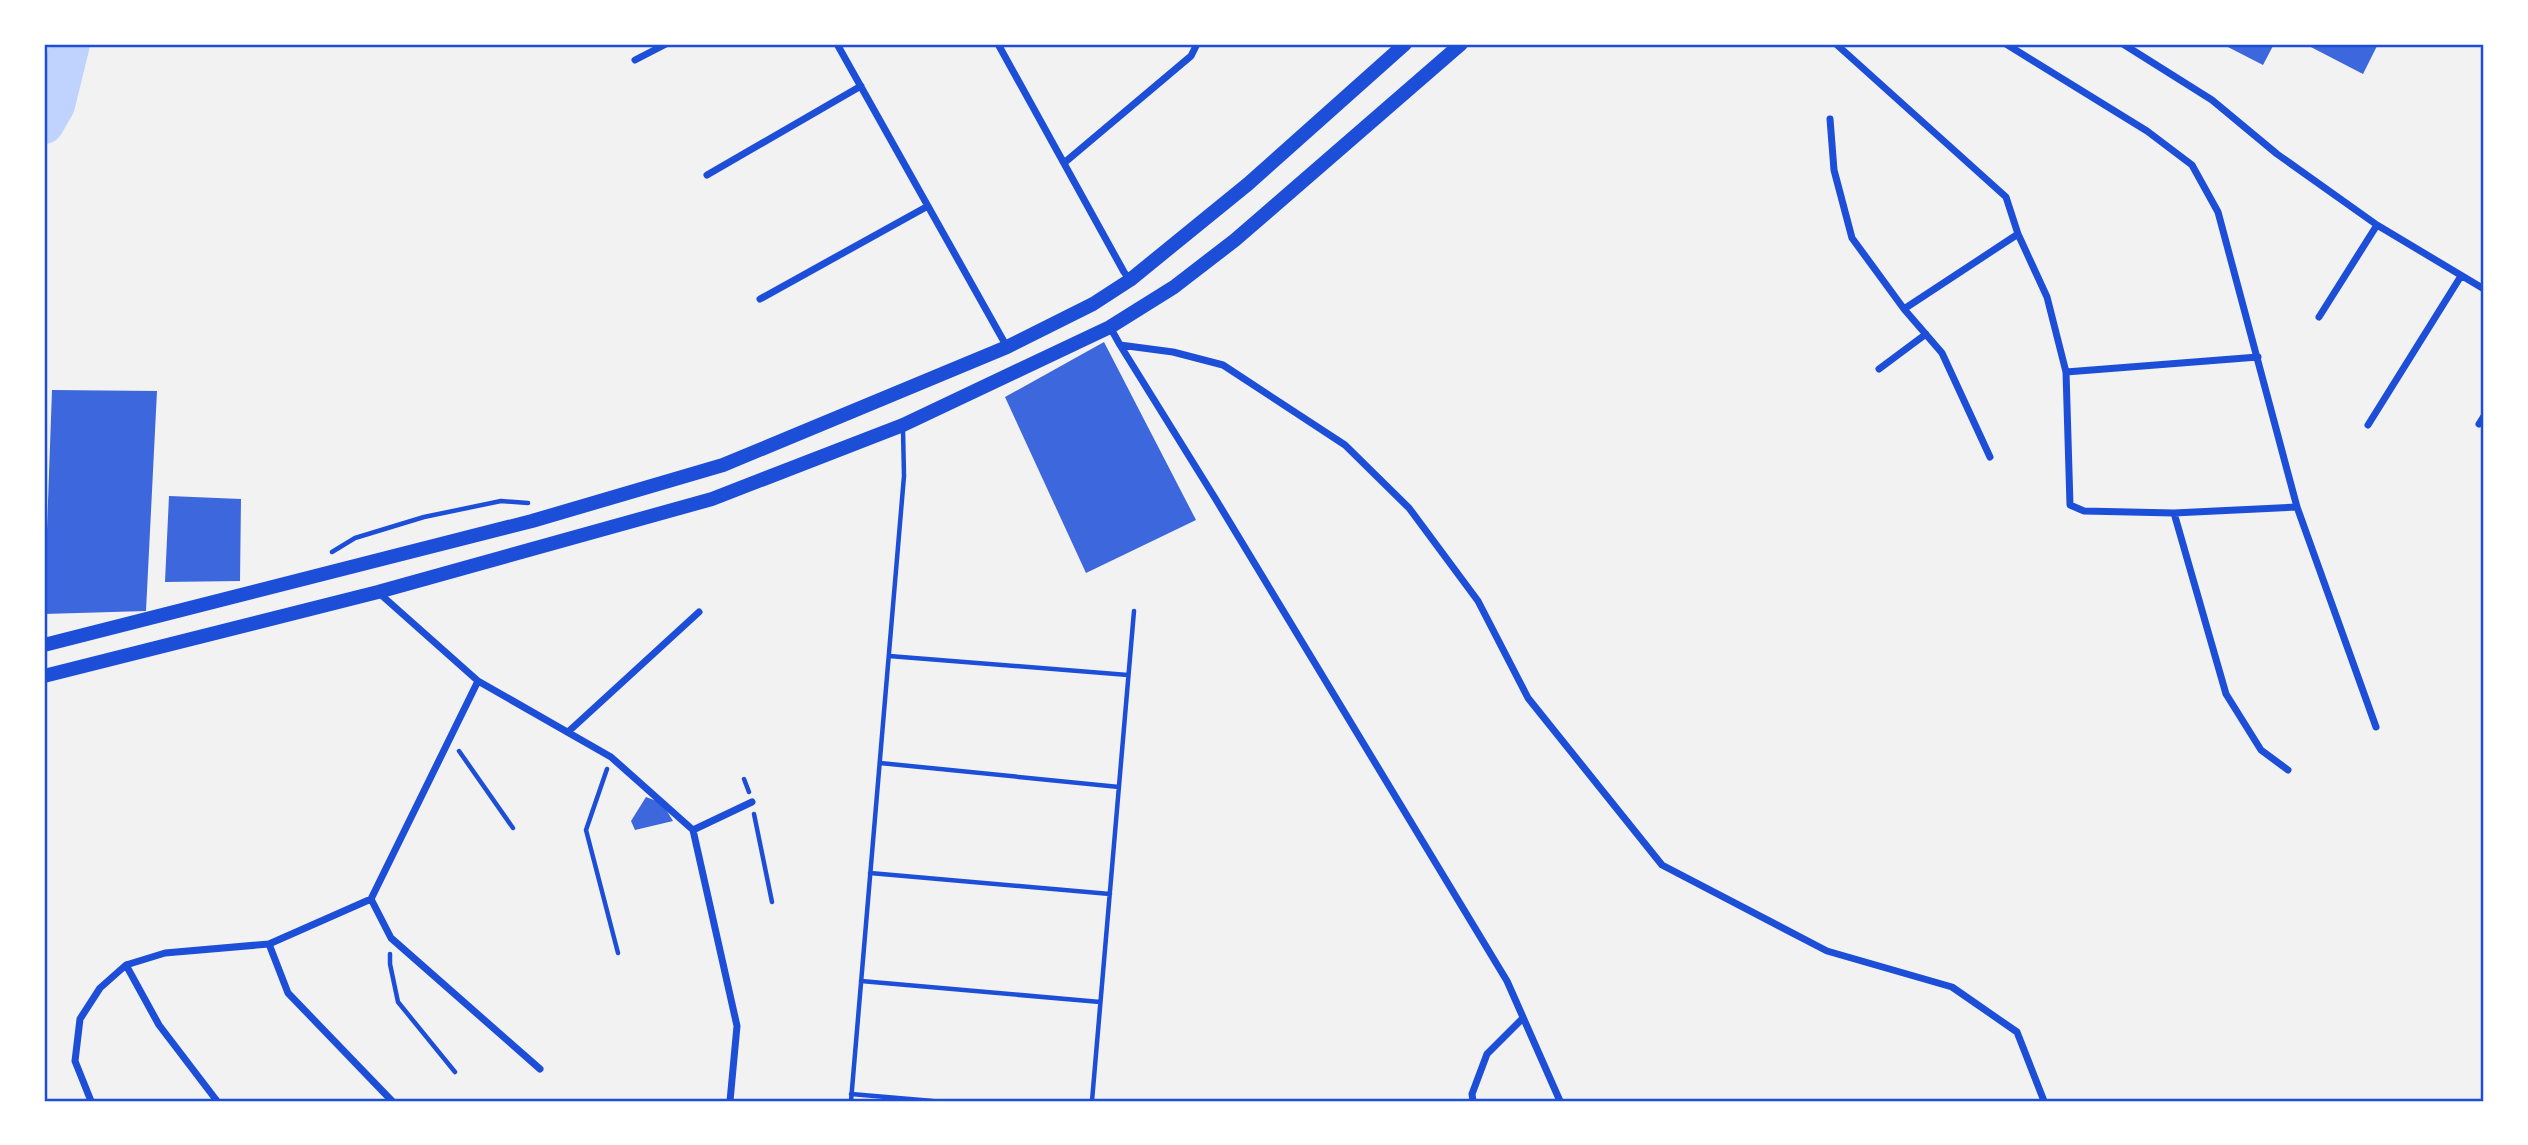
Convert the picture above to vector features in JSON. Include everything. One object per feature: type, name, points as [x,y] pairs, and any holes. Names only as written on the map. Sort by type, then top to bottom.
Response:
[{"type":"main road","points":[[44,645],[532,521],[723,465],[1007,347],[1093,304],[1130,280],[1248,184],[1405,44]]},
{"type":"main road","points":[[44,676],[378,592],[712,499],[903,425],[1110,327],[1174,287],[1235,240],[1461,44]]},
{"type":"street","points":[[635,60],[666,44]]},
{"type":"street","points":[[837,44],[1007,347]]},
{"type":"street","points":[[998,44],[1130,280]]},
{"type":"street","points":[[1063,163],[1191,56],[1197,44]]},
{"type":"street","points":[[1836,44],[2006,197],[2018,234],[2047,297],[2066,372],[2070,505],[2084,511],[2174,513],[2297,507]]},
{"type":"street","points":[[2006,44],[2147,131],[2192,165],[2218,212],[2297,507],[2376,727]]},
{"type":"street","points":[[2123,44],[2212,100],[2277,154],[2377,225],[2484,289]]},
{"type":"street","points":[[707,175],[860,86]]},
{"type":"street","points":[[1829,119],[1834,170],[1852,238],[1904,309],[1942,353],[1990,457]]},
{"type":"street","points":[[760,299],[928,206]]},
{"type":"street","points":[[2319,317],[2377,225]]},
{"type":"street","points":[[1904,309],[2018,234]]},
{"type":"street","points":[[2368,425],[2461,276]]},
{"type":"street","points":[[1110,327],[1500,969],[1560,1101]]},
{"type":"street","points":[[1879,369],[1926,334]]},
{"type":"street","points":[[1119,345],[1173,352],[1223,365],[1345,444],[1409,508],[1478,601],[1528,698],[1662,865],[1827,951],[1952,987],[2017,1032],[2044,1101]]},
{"type":"street","points":[[2066,372],[2258,357]]},
{"type":"street","points":[[2479,424],[2484,416]]},
{"type":"street","points":[[2174,513],[2226,694],[2261,750],[2287,770]]},
{"type":"street","points":[[378,592],[478,681],[611,757],[693,830],[737,1026],[730,1101]]},
{"type":"street","points":[[568,732],[699,612]]},
{"type":"street","points":[[92,1101],[75,1061],[80,1019],[100,988],[126,965],[165,953],[269,944],[371,899],[478,681]]},
{"type":"street","points":[[693,830],[752,802]]},
{"type":"street","points":[[371,899],[391,938],[540,1069]]},
{"type":"street","points":[[269,944],[288,993],[392,1101]]},
{"type":"street","points":[[126,965],[159,1025],[217,1101]]},
{"type":"street","points":[[1473,1101],[1472,1094],[1487,1054],[1523,1018]]},
{"type":"lane","points":[[851,1101],[904,476],[903,425]]},
{"type":"lane","points":[[1092,1101],[1133,611]]},
{"type":"lane","points":[[889,656],[1128,675]]},
{"type":"lane","points":[[880,763],[1119,787]]},
{"type":"lane","points":[[870,873],[1110,894]]},
{"type":"lane","points":[[861,981],[1100,1002]]},
{"type":"lane","points":[[851,1094],[875,1099],[933,1101]]},
{"type":"path","points":[[325,557],[355,538],[424,517],[501,500],[539,504]]},
{"type":"path","points":[[450,738],[513,828]]},
{"type":"path","points":[[611,757],[586,830],[618,953]]},
{"type":"path","points":[[744,779],[752,802],[772,902]]},
{"type":"path","points":[[391,938],[390,964],[398,1002],[454,1072]]},
{"type":"building","points":[[2222,44],[2274,44],[2263,65]]},
{"type":"building","points":[[2305,44],[2378,44],[2363,74]]},
{"type":"building","points":[[1104,342],[1196,520],[1086,573],[1005,397]]},
{"type":"building","points":[[52,390],[157,391],[146,611],[44,614]]},
{"type":"building","points":[[169,496],[241,499],[240,581],[165,582]]},
{"type":"building","points":[[646,797],[662,803],[673,821],[635,830],[631,821]]},
{"type":"waterway","points":[[44,124],[55,105],[70,44]]}]
